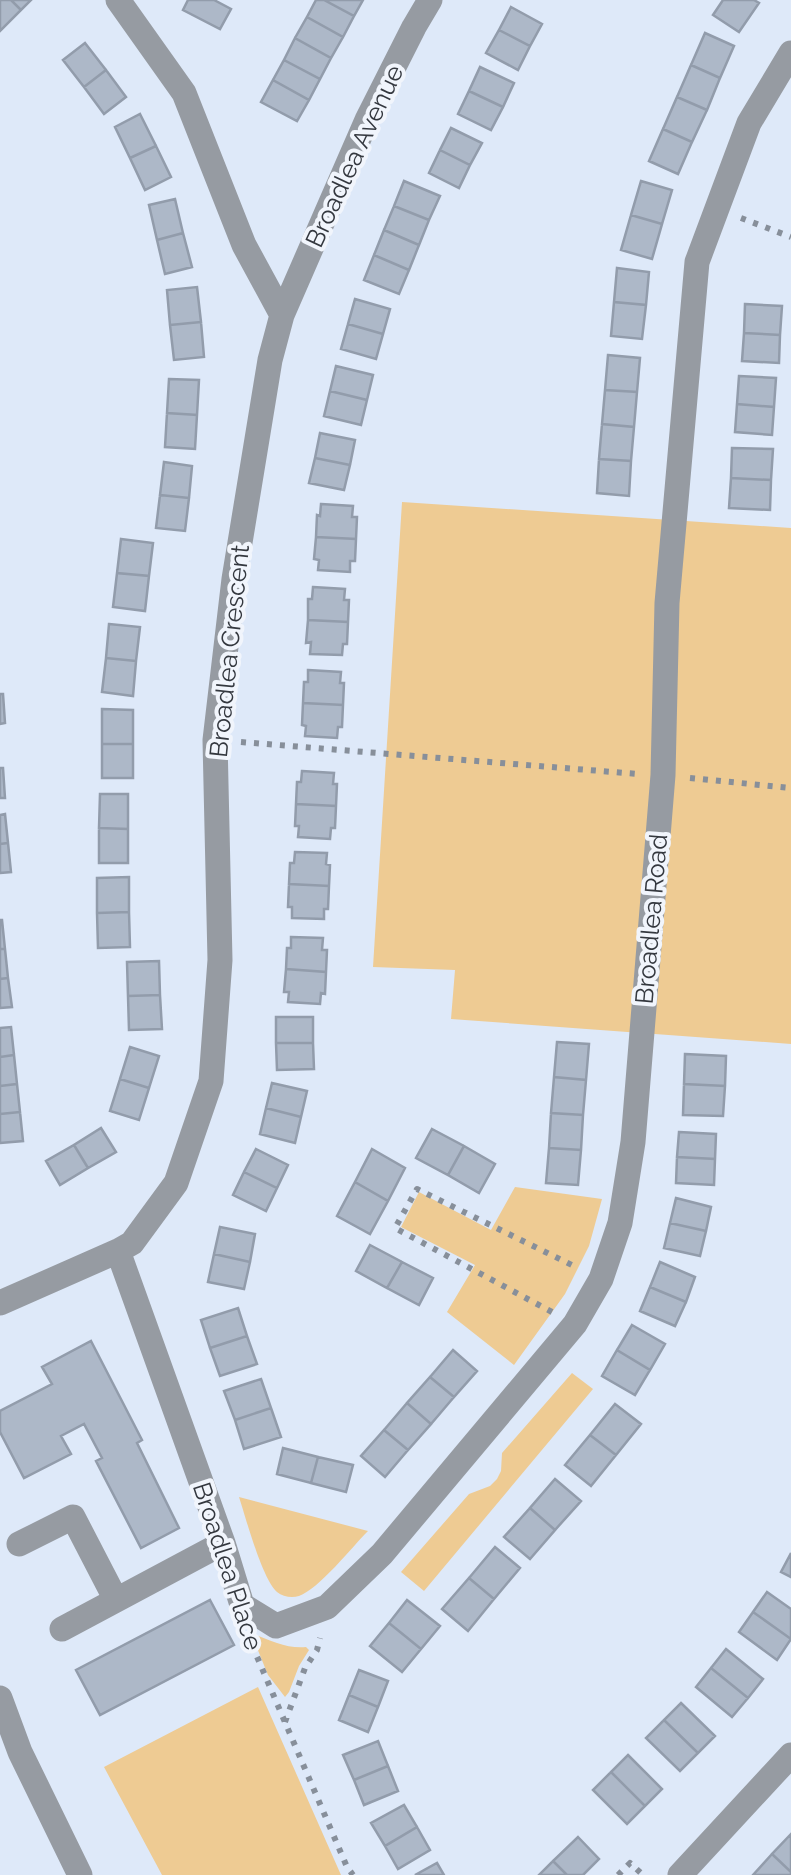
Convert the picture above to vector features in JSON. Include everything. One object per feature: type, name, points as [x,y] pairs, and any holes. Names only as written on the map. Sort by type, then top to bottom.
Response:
[{"type":"street","points":[[118,0],[184,93],[244,246],[282,315]]},
{"type":"street","name":"Broadlea Avenue","points":[[282,315],[368,120],[430,0]]},
{"type":"street","name":"Broadlea Road","points":[[242,1605],[276,1626],[327,1607],[382,1554],[575,1324],[601,1279],[620,1222],[633,1142],[663,775],[667,603],[697,262],[750,123],[791,54]]},
{"type":"street","name":"Broadlea Crescent","points":[[0,1303],[132,1243],[176,1183],[211,1080],[220,960],[215,740],[234,579],[270,360],[282,315]]},
{"type":"street","name":"Broadlea Place","points":[[118,1252],[242,1605]]},
{"type":"street","points":[[19,1544],[74,1517],[116,1600]]},
{"type":"street","points":[[62,1629],[223,1543]]},
{"type":"street","points":[[0,1698],[20,1752],[80,1875]]},
{"type":"street","points":[[680,1875],[791,1755]]},
{"type":"path","points":[[717,209],[791,236]]},
{"type":"path","points":[[215,740],[791,788]]},
{"type":"path","points":[[575,1324],[395,1228],[417,1188],[601,1279]]},
{"type":"path","name":"Broadlea Place","points":[[242,1605],[246,1633],[353,1875]]},
{"type":"path","points":[[285,1722],[305,1668],[317,1650],[327,1607]]},
{"type":"path","points":[[618,1875],[630,1862],[642,1875]]},
{"type":"shaded area","points":[[402,502],[791,528],[791,1044],[451,1019],[455,970],[373,967]]},
{"type":"shaded area","points":[[515,1187],[602,1199],[589,1246],[565,1294],[514,1365],[447,1312],[475,1265],[401,1227],[419,1192],[491,1230]]},
{"type":"shaded area","points":[[572,1373],[593,1389],[424,1591],[401,1572],[469,1494],[497,1479],[502,1453]]},
{"type":"shaded area","points":[[239,1497],[368,1531],[316,1585],[299,1596],[285,1596],[277,1592],[266,1575]]},
{"type":"shaded area","points":[[251,1633],[309,1650],[285,1697],[268,1675]]},
{"type":"shaded area","points":[[258,1687],[341,1875],[162,1875],[104,1767]]},
{"type":"building","points":[[0,0],[11,0],[21,10],[0,31]]},
{"type":"building","points":[[11,0],[31,0],[21,10]]},
{"type":"building","points":[[188,0],[214,0],[231,9],[220,29],[183,10]]},
{"type":"building","points":[[316,0],[324,0],[354,16],[343,37],[307,17]]},
{"type":"building","points":[[324,0],[363,0],[354,16]]},
{"type":"building","points":[[723,0],[759,3],[739,32],[713,15]]},
{"type":"building","points":[[511,7],[542,24],[530,46],[499,30]]},
{"type":"building","points":[[307,17],[343,37],[331,58],[295,38]]},
{"type":"building","points":[[499,30],[530,46],[518,70],[486,53]]},
{"type":"building","points":[[705,33],[734,46],[720,78],[691,65]]},
{"type":"building","points":[[295,38],[331,58],[320,79],[284,60]]},
{"type":"building","points":[[85,43],[106,70],[84,87],[63,60]]},
{"type":"building","points":[[284,60],[320,79],[309,100],[273,80]]},
{"type":"building","points":[[691,65],[720,78],[707,110],[677,97]]},
{"type":"building","points":[[480,67],[514,83],[503,107],[469,91]]},
{"type":"building","points":[[106,70],[126,97],[104,114],[84,87]]},
{"type":"building","points":[[273,80],[309,100],[297,121],[261,102]]},
{"type":"building","points":[[469,91],[503,107],[491,130],[458,114]]},
{"type":"building","points":[[677,97],[707,110],[692,142],[663,129]]},
{"type":"building","points":[[140,114],[156,146],[130,158],[115,127]]},
{"type":"building","points":[[451,128],[482,143],[470,165],[440,150]]},
{"type":"building","points":[[663,129],[692,142],[678,174],[649,161]]},
{"type":"building","points":[[156,146],[171,177],[145,190],[130,158]]},
{"type":"building","points":[[440,150],[470,165],[459,188],[429,173]]},
{"type":"building","points":[[404,181],[440,196],[429,220],[394,206]]},
{"type":"building","points":[[641,181],[672,190],[662,224],[631,215]]},
{"type":"building","points":[[175,199],[183,233],[157,240],[149,205]]},
{"type":"building","points":[[394,206],[429,220],[419,245],[384,230]]},
{"type":"building","points":[[631,215],[662,224],[652,259],[621,250]]},
{"type":"building","points":[[384,230],[419,245],[409,270],[374,255]]},
{"type":"building","points":[[183,233],[192,267],[165,274],[157,240]]},
{"type":"building","points":[[374,255],[409,270],[399,294],[364,280]]},
{"type":"building","points":[[617,268],[649,272],[646,305],[614,302]]},
{"type":"building","points":[[197,287],[201,322],[170,325],[167,290]]},
{"type":"building","points":[[355,299],[390,309],[383,334],[348,324]]},
{"type":"building","points":[[614,302],[646,305],[642,339],[611,336]]},
{"type":"building","points":[[745,304],[782,306],[780,335],[744,333]]},
{"type":"building","points":[[201,322],[204,357],[174,360],[170,325]]},
{"type":"building","points":[[348,324],[383,334],[376,359],[341,349]]},
{"type":"building","points":[[744,333],[780,335],[779,363],[742,361]]},
{"type":"building","points":[[608,355],[640,358],[637,392],[605,390]]},
{"type":"building","points":[[336,366],[373,375],[367,400],[330,391]]},
{"type":"building","points":[[739,376],[776,378],[774,407],[737,404]]},
{"type":"building","points":[[169,379],[199,380],[197,415],[167,413]]},
{"type":"building","points":[[605,390],[637,392],[634,427],[602,424]]},
{"type":"building","points":[[330,391],[367,400],[361,425],[324,416]]},
{"type":"building","points":[[737,404],[774,407],[772,435],[735,432]]},
{"type":"building","points":[[167,413],[197,415],[195,449],[165,447]]},
{"type":"building","points":[[602,424],[634,427],[631,461],[599,459]]},
{"type":"building","points":[[320,433],[355,440],[350,465],[315,458]]},
{"type":"building","points":[[732,448],[773,449],[771,480],[731,478]]},
{"type":"building","points":[[315,458],[350,465],[344,490],[309,483]]},
{"type":"building","points":[[599,459],[631,461],[629,496],[597,493]]},
{"type":"building","points":[[164,462],[192,466],[189,498],[160,495]]},
{"type":"building","points":[[731,478],[771,480],[770,510],[729,508]]},
{"type":"building","points":[[160,495],[189,498],[185,531],[156,528]]},
{"type":"building","points":[[321,504],[353,506],[356,539],[316,537]]},
{"type":"building","points":[[316,537],[356,539],[350,572],[318,570],[319,560],[314,559]]},
{"type":"building","points":[[121,539],[153,543],[149,576],[117,573]]},
{"type":"building","points":[[117,573],[149,576],[145,611],[113,607]]},
{"type":"building","points":[[313,587],[345,589],[348,622],[308,620],[308,599],[312,599]]},
{"type":"building","points":[[308,620],[348,622],[342,655],[310,654],[311,642],[306,643]]},
{"type":"building","points":[[109,624],[140,627],[136,661],[106,658]]},
{"type":"building","points":[[106,658],[136,661],[133,696],[102,692]]},
{"type":"building","points":[[308,670],[341,672],[343,705],[303,703]]},
{"type":"building","points":[[0,694],[5,723],[0,724]]},
{"type":"building","points":[[303,703],[343,705],[337,738],[305,736]]},
{"type":"building","points":[[102,709],[133,710],[133,744],[102,744]]},
{"type":"building","points":[[102,744],[133,744],[133,778],[102,778]]},
{"type":"building","points":[[3,768],[5,798],[0,798]]},
{"type":"building","points":[[302,771],[334,773],[336,806],[296,804]]},
{"type":"building","points":[[100,794],[128,794],[128,829],[99,828]]},
{"type":"building","points":[[296,804],[336,806],[330,839],[298,837]]},
{"type":"building","points":[[5,814],[8,843],[0,844],[0,815]]},
{"type":"building","points":[[99,828],[128,829],[128,863],[99,863]]},
{"type":"building","points":[[8,843],[11,872],[0,873],[0,844]]},
{"type":"building","points":[[295,852],[327,853],[329,886],[289,884]]},
{"type":"building","points":[[129,877],[129,912],[97,913],[97,878]]},
{"type":"building","points":[[289,884],[329,886],[324,919],[292,918],[292,907],[288,907]]},
{"type":"building","points":[[129,912],[130,947],[98,948],[97,913]]},
{"type":"building","points":[[2,920],[5,949],[0,949]]},
{"type":"building","points":[[291,937],[323,938],[326,972],[286,969]]},
{"type":"building","points":[[0,949],[5,949],[8,978],[0,979]]},
{"type":"building","points":[[159,961],[160,995],[128,996],[127,962]]},
{"type":"building","points":[[286,969],[326,972],[325,994],[321,993],[320,1004],[288,1002],[289,992],[284,992]]},
{"type":"building","points":[[8,978],[12,1007],[0,1008],[0,979]]},
{"type":"building","points":[[160,995],[162,1029],[129,1030],[128,996]]},
{"type":"building","points":[[276,1017],[313,1017],[313,1043],[276,1043]]},
{"type":"building","points":[[11,1027],[14,1055],[0,1057],[0,1028]]},
{"type":"building","points":[[557,1042],[589,1044],[586,1080],[554,1077]]},
{"type":"building","points":[[276,1043],[313,1043],[314,1069],[277,1070]]},
{"type":"building","points":[[130,1047],[159,1056],[149,1088],[120,1079]]},
{"type":"building","points":[[685,1054],[726,1056],[725,1086],[684,1084]]},
{"type":"building","points":[[14,1055],[17,1084],[0,1086],[0,1057]]},
{"type":"building","points":[[554,1077],[586,1080],[583,1115],[551,1113]]},
{"type":"building","points":[[120,1079],[149,1088],[139,1120],[110,1111]]},
{"type":"building","points":[[272,1083],[307,1091],[301,1117],[266,1108]]},
{"type":"building","points":[[17,1084],[20,1112],[0,1114],[0,1086]]},
{"type":"building","points":[[684,1084],[725,1086],[723,1116],[683,1115]]},
{"type":"building","points":[[266,1108],[301,1117],[295,1143],[260,1134]]},
{"type":"building","points":[[20,1112],[23,1141],[0,1143],[0,1114]]},
{"type":"building","points":[[551,1113],[583,1115],[581,1150],[549,1148]]},
{"type":"building","points":[[101,1128],[116,1152],[88,1168],[74,1145]]},
{"type":"building","points":[[432,1129],[464,1146],[448,1175],[416,1158]]},
{"type":"building","points":[[679,1132],[716,1134],[715,1159],[677,1157]]},
{"type":"building","points":[[74,1145],[88,1168],[60,1185],[46,1161]]},
{"type":"building","points":[[464,1146],[495,1164],[479,1193],[448,1175]]},
{"type":"building","points":[[549,1148],[581,1150],[578,1185],[546,1183]]},
{"type":"building","points":[[256,1149],[288,1165],[277,1188],[244,1172]]},
{"type":"building","points":[[372,1149],[405,1168],[388,1201],[355,1182]]},
{"type":"building","points":[[677,1157],[715,1159],[714,1185],[676,1183]]},
{"type":"building","points":[[244,1172],[277,1188],[266,1211],[233,1195]]},
{"type":"building","points":[[355,1182],[388,1201],[370,1234],[337,1216]]},
{"type":"building","points":[[676,1198],[711,1207],[706,1231],[670,1223]]},
{"type":"building","points":[[670,1223],[706,1231],[700,1256],[664,1248]]},
{"type":"building","points":[[220,1227],[255,1234],[250,1262],[214,1254]]},
{"type":"building","points":[[370,1245],[402,1262],[387,1288],[356,1271]]},
{"type":"building","points":[[214,1254],[250,1262],[244,1289],[208,1282]]},
{"type":"building","points":[[402,1262],[433,1278],[419,1305],[387,1288]]},
{"type":"building","points":[[660,1262],[695,1277],[686,1302],[650,1287]]},
{"type":"building","points":[[650,1287],[686,1302],[675,1326],[640,1311]]},
{"type":"building","points":[[238,1308],[247,1336],[210,1348],[201,1320]]},
{"type":"building","points":[[632,1325],[665,1344],[650,1370],[617,1350]]},
{"type":"building","points":[[247,1336],[257,1364],[220,1376],[210,1348]]},
{"type":"building","points":[[91,1341],[142,1440],[137,1443],[179,1528],[141,1548],[96,1461],[102,1458],[84,1424],[61,1436],[71,1454],[24,1478],[0,1432],[0,1411],[52,1384],[42,1367]]},
{"type":"building","points":[[453,1350],[477,1371],[454,1397],[430,1377]]},
{"type":"building","points":[[617,1350],[650,1370],[635,1395],[602,1376]]},
{"type":"building","points":[[430,1377],[454,1397],[431,1424],[407,1403]]},
{"type":"building","points":[[261,1379],[271,1408],[235,1420],[224,1391]]},
{"type":"building","points":[[407,1403],[431,1424],[408,1450],[384,1430]]},
{"type":"building","points":[[615,1404],[641,1424],[616,1455],[590,1435]]},
{"type":"building","points":[[271,1408],[281,1437],[244,1449],[235,1420]]},
{"type":"building","points":[[384,1430],[408,1450],[385,1477],[361,1456]]},
{"type":"building","points":[[590,1435],[616,1455],[591,1486],[565,1465]]},
{"type":"building","points":[[283,1448],[318,1457],[311,1483],[277,1474]]},
{"type":"building","points":[[318,1457],[353,1465],[346,1492],[311,1483]]},
{"type":"building","points":[[555,1479],[581,1501],[555,1530],[530,1508]]},
{"type":"building","points":[[530,1508],[555,1530],[530,1559],[504,1537]]},
{"type":"building","points":[[495,1547],[520,1568],[494,1599],[469,1578]]},
{"type":"building","points":[[791,1553],[791,1577],[781,1572]]},
{"type":"building","points":[[469,1578],[494,1599],[468,1631],[442,1609]]},
{"type":"building","points":[[767,1592],[791,1609],[791,1639],[753,1612]]},
{"type":"building","points":[[210,1600],[234,1645],[100,1715],[76,1670]]},
{"type":"building","points":[[407,1600],[440,1626],[421,1649],[389,1623]]},
{"type":"building","points":[[753,1612],[791,1639],[777,1660],[739,1632]]},
{"type":"building","points":[[389,1623],[421,1649],[402,1672],[370,1646]]},
{"type":"building","points":[[726,1649],[763,1679],[748,1698],[711,1668]]},
{"type":"building","points":[[711,1668],[748,1698],[732,1717],[696,1687]]},
{"type":"building","points":[[359,1670],[388,1681],[378,1707],[349,1695]]},
{"type":"building","points":[[349,1695],[378,1707],[368,1732],[339,1720]]},
{"type":"building","points":[[681,1703],[715,1736],[698,1753],[664,1720]]},
{"type":"building","points":[[664,1720],[698,1753],[680,1771],[646,1738]]},
{"type":"building","points":[[378,1741],[388,1766],[354,1780],[343,1755]]},
{"type":"building","points":[[628,1755],[662,1789],[645,1806],[611,1772]]},
{"type":"building","points":[[388,1766],[398,1791],[364,1805],[354,1780]]},
{"type":"building","points":[[611,1772],[645,1806],[627,1824],[593,1790]]},
{"type":"building","points":[[404,1805],[417,1827],[385,1846],[371,1823]]},
{"type":"building","points":[[417,1827],[430,1850],[398,1869],[385,1846]]},
{"type":"building","points":[[791,1834],[791,1872],[772,1854]]},
{"type":"building","points":[[578,1837],[599,1859],[583,1875],[567,1875],[553,1861]]},
{"type":"building","points":[[772,1854],[791,1875],[753,1875]]},
{"type":"building","points":[[553,1861],[567,1875],[539,1875]]},
{"type":"building","points":[[437,1863],[444,1875],[415,1875]]}]
